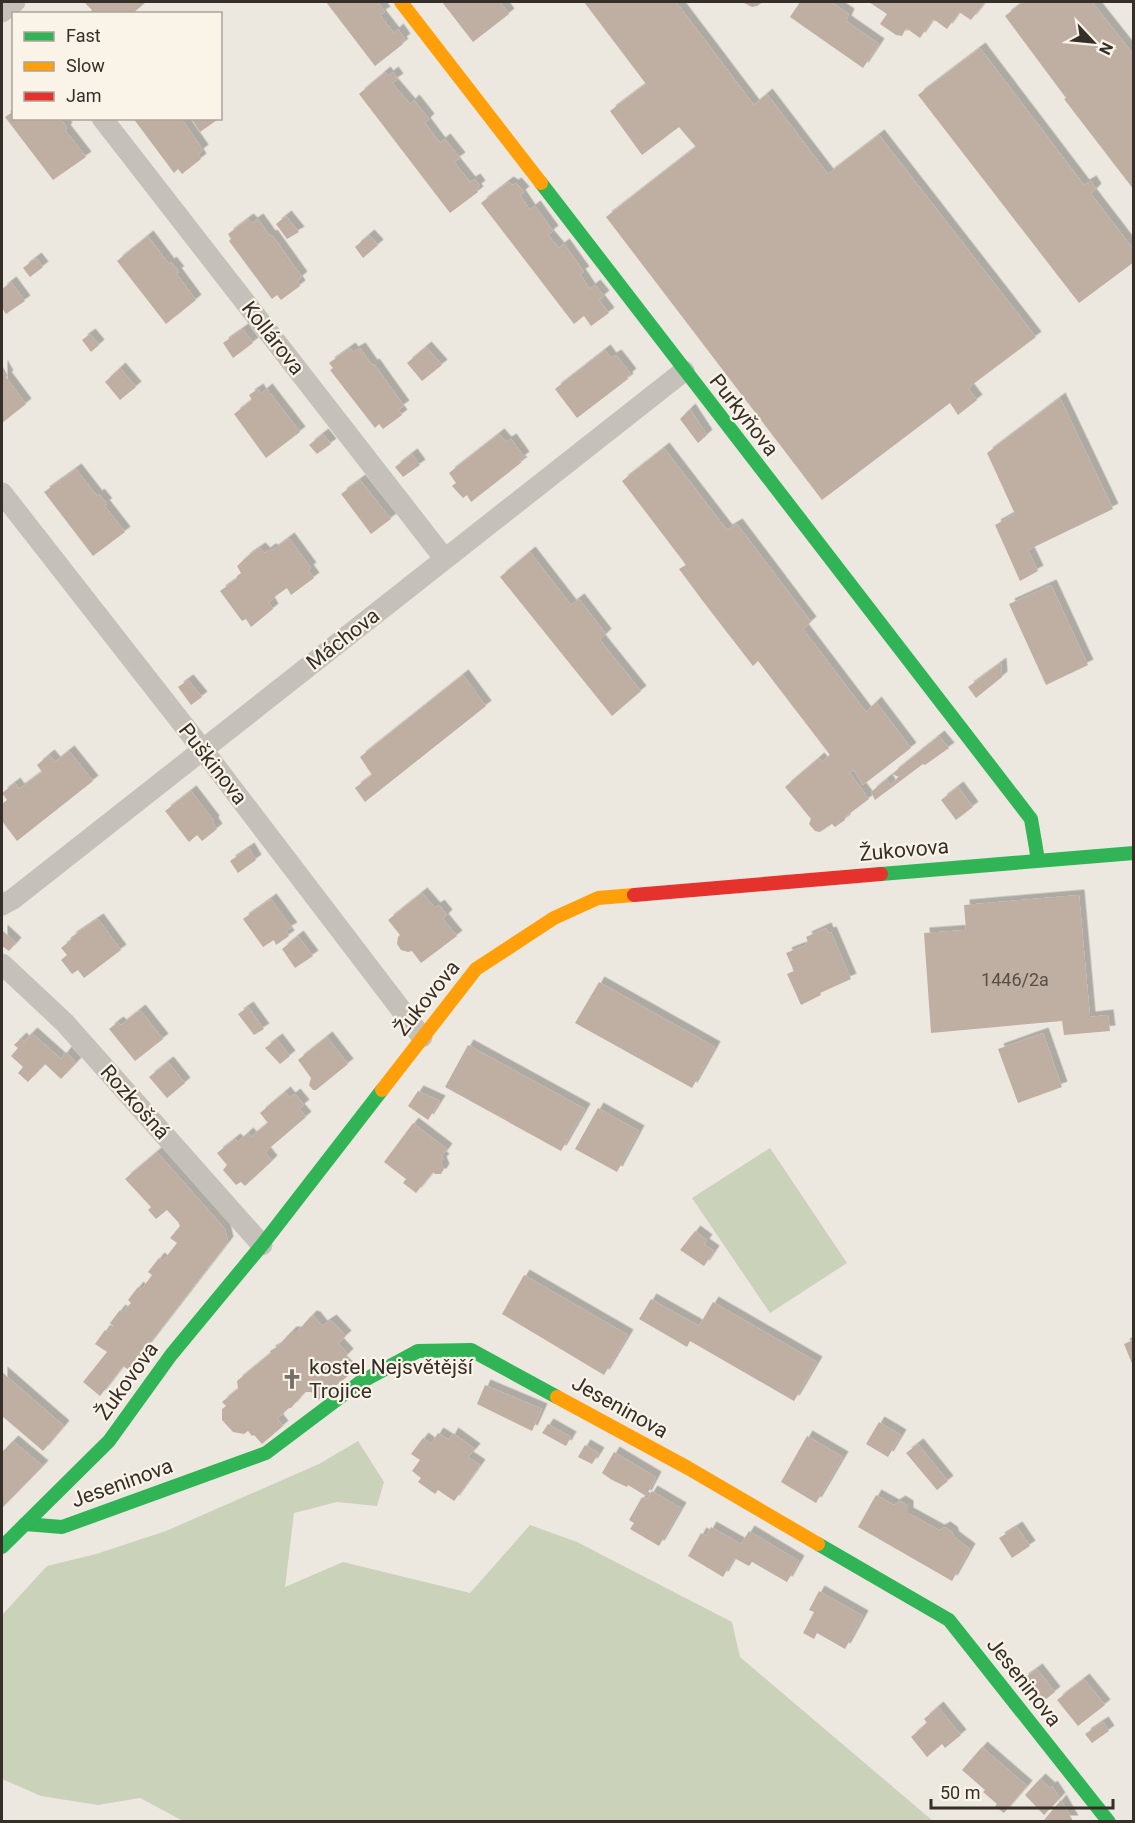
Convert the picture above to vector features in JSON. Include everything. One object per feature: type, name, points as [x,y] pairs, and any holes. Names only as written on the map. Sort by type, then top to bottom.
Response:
[{"type":"street","name":"Purkyňova","points":[[401,2],[1031,819],[1038,860]]},
{"type":"street","name":"Kollárova","points":[[104,120],[444,558]]},
{"type":"street","name":"Máchova","points":[[2,904],[13,899],[684,371]]},
{"type":"street","name":"Puškinova","points":[[2,493],[203,750],[422,1037]]},
{"type":"street","name":"Žukovova","points":[[2,1547],[109,1441],[171,1355],[262,1245],[476,969],[554,918],[598,898],[1134,853]]},
{"type":"street","name":"Rozkošná","points":[[2,964],[65,1023],[262,1245]]},
{"type":"street","name":"Jeseninova","points":[[25,1524],[62,1527],[266,1453],[360,1383],[418,1352],[471,1350],[688,1468],[949,1620],[1090,1801],[1109,1821]]},
{"type":"street","points":[[1090,1801],[1099,1821]]},
{"type":"green space","points":[[770,1148],[847,1263],[770,1313],[692,1198]]},
{"type":"green space","points":[[358,1441],[384,1482],[377,1506],[337,1502],[294,1513],[285,1587],[343,1562],[470,1593],[530,1525],[577,1542],[732,1622],[740,1657],[933,1821],[185,1822],[140,1798],[98,1805],[41,1796],[2,1779],[2,1615],[47,1566],[96,1554],[166,1531],[319,1464]]},
{"type":"building","points":[[146,2],[134,12],[90,12],[92,10],[85,3]]},
{"type":"building","points":[[326,2],[377,2],[385,12],[380,15],[394,33],[398,29],[405,39],[401,42],[403,44],[375,66]]},
{"type":"building","points":[[442,2],[500,2],[509,14],[473,42]]},
{"type":"building","points":[[584,2],[676,2],[754,105],[767,94],[828,174],[879,135],[1036,337],[968,388],[977,400],[958,415],[950,403],[822,500],[606,217],[696,147],[679,127],[642,155],[610,111],[646,84]]},
{"type":"building","points":[[742,2],[763,2],[752,7]]},
{"type":"building","points":[[800,2],[831,2],[849,14],[846,21],[879,44],[863,68],[790,17]]},
{"type":"building","points":[[869,2],[985,2],[971,20],[959,12],[947,29],[932,20],[920,38],[906,28],[902,36],[896,35],[880,24],[887,14]]},
{"type":"building","points":[[1023,2],[1092,2],[1134,55],[1134,190],[1064,99],[1066,98],[1005,16]]},
{"type":"building","points":[[980,48],[1084,185],[1091,181],[1096,189],[1091,194],[1134,250],[1134,262],[1079,303],[918,95]]},
{"type":"building","points":[[385,72],[388,76],[393,72],[398,79],[392,83],[410,104],[414,100],[429,119],[425,123],[440,143],[445,139],[460,158],[454,162],[470,182],[475,179],[480,186],[476,189],[478,192],[450,213],[359,94]]},
{"type":"building","points":[[12,112],[12,120],[61,120],[67,128],[65,130],[86,157],[53,180],[5,117]]},
{"type":"building","points":[[134,120],[182,120],[203,150],[198,154],[201,159],[182,174],[178,169],[174,173]]},
{"type":"building","points":[[192,120],[217,120],[200,132]]},
{"type":"building","points":[[508,182],[513,185],[516,183],[524,192],[520,195],[530,210],[535,206],[553,231],[548,235],[559,248],[564,244],[584,272],[580,274],[590,289],[595,285],[604,296],[599,300],[609,313],[591,326],[584,316],[574,324],[481,203]]},
{"type":"building","points":[[286,216],[299,232],[287,239],[276,224]]},
{"type":"building","points":[[248,219],[252,223],[258,219],[302,277],[297,281],[300,286],[281,300],[277,295],[272,299],[229,241],[231,239],[228,234]]},
{"type":"building","points":[[369,235],[378,245],[363,258],[355,247]]},
{"type":"building","points":[[148,236],[169,264],[171,262],[179,272],[176,273],[196,300],[166,324],[117,261]]},
{"type":"building","points":[[36,258],[43,267],[30,277],[23,268]]},
{"type":"building","points":[[11,282],[25,301],[6,314],[2,308],[2,289]]},
{"type":"building","points":[[243,329],[253,343],[233,358],[223,343]]},
{"type":"building","points":[[90,334],[99,345],[91,352],[82,340]]},
{"type":"building","points":[[426,347],[442,365],[422,381],[407,363]]},
{"type":"building","points":[[350,348],[353,352],[360,348],[404,406],[398,410],[402,415],[383,429],[379,424],[375,428],[330,370],[333,368],[329,363]]},
{"type":"building","points":[[605,350],[611,358],[616,355],[631,374],[627,377],[628,379],[577,418],[555,389]]},
{"type":"building","points":[[2,365],[8,376],[6,377],[26,404],[2,423]]},
{"type":"building","points":[[120,368],[136,387],[120,400],[105,382]]},
{"type":"building","points":[[258,389],[261,394],[267,389],[300,432],[266,458],[234,414],[252,400],[249,395]]},
{"type":"building","points":[[1060,398],[1113,509],[1028,550],[1038,571],[1020,581],[995,525],[1015,514],[987,453]]},
{"type":"building","points":[[690,409],[707,435],[698,443],[680,419]]},
{"type":"building","points":[[323,434],[331,444],[317,454],[309,445]]},
{"type":"building","points":[[499,434],[506,442],[511,439],[524,457],[519,461],[522,462],[471,502],[467,495],[463,498],[452,486],[456,483],[449,473]]},
{"type":"building","points":[[664,448],[727,530],[737,524],[811,622],[803,629],[866,712],[876,702],[911,748],[863,785],[854,770],[849,772],[869,799],[835,827],[832,824],[820,832],[815,831],[809,824],[811,819],[785,787],[819,758],[822,762],[830,755],[758,661],[753,666],[702,600],[679,569],[686,565],[622,481]]},
{"type":"building","points":[[412,454],[420,465],[403,477],[395,467]]},
{"type":"building","points":[[76,469],[97,496],[99,494],[107,504],[104,505],[125,532],[93,556],[44,492]]},
{"type":"building","points":[[360,480],[391,519],[371,534],[341,494]]},
{"type":"building","points":[[289,538],[311,568],[308,570],[314,578],[291,595],[287,588],[277,595],[269,602],[273,609],[251,627],[246,619],[242,621],[220,591],[237,579],[241,573],[237,566],[248,556],[260,548],[265,553],[270,549],[273,550]]},
{"type":"building","points":[[530,552],[571,605],[579,599],[606,634],[600,640],[641,691],[612,716],[500,577]]},
{"type":"building","points":[[1051,585],[1088,665],[1046,685],[1009,604]]},
{"type":"building","points":[[1001,663],[1002,677],[976,698],[968,687]]},
{"type":"building","points":[[463,675],[486,706],[365,802],[355,788],[372,775],[360,757]]},
{"type":"building","points":[[188,680],[202,697],[191,705],[178,687]]},
{"type":"building","points":[[939,736],[949,748],[925,765],[923,764],[875,800],[871,792],[887,779],[890,785],[899,777],[892,774]]},
{"type":"building","points":[[69,751],[93,781],[17,841],[2,821],[2,804],[7,800],[2,793],[15,783],[19,789],[42,772],[37,765],[49,755],[55,762]]},
{"type":"building","points":[[958,787],[973,807],[956,820],[941,800]]},
{"type":"building","points":[[191,791],[214,821],[217,829],[202,841],[197,835],[189,842],[165,811]]},
{"type":"building","points":[[249,848],[256,860],[238,873],[230,861]]},
{"type":"building","points":[[422,893],[435,908],[439,905],[447,915],[443,919],[457,936],[421,963],[412,951],[401,950],[397,944],[400,935],[388,920]]},
{"type":"building","points":[[1079,895],[1090,1017],[1108,1015],[1110,1031],[1064,1035],[1062,1021],[931,1033],[924,933],[966,930],[964,905]]},
{"type":"building","points":[[271,899],[292,928],[286,931],[289,936],[276,945],[274,940],[263,947],[243,919]]},
{"type":"building","points":[[98,919],[121,950],[84,978],[78,970],[72,974],[61,960],[67,955],[61,948],[72,939],[70,938]]},
{"type":"building","points":[[826,928],[828,933],[831,932],[851,979],[820,993],[821,995],[801,1005],[787,974],[794,971],[786,953],[806,945],[805,943],[808,942],[806,937]]},
{"type":"building","points":[[2,930],[16,943],[9,951],[2,946]]},
{"type":"building","points":[[298,936],[313,956],[295,968],[282,949]]},
{"type":"building","points":[[599,982],[715,1047],[692,1088],[575,1023]]},
{"type":"building","points":[[248,1007],[264,1029],[254,1035],[238,1014]]},
{"type":"building","points":[[140,1010],[163,1039],[135,1061],[109,1029],[118,1022],[121,1025]]},
{"type":"building","points":[[32,1033],[61,1059],[66,1052],[76,1063],[61,1079],[45,1064],[28,1082],[18,1073],[23,1067],[11,1056],[18,1048],[14,1045],[21,1038],[24,1041]]},
{"type":"building","points":[[1043,1033],[1062,1087],[1018,1103],[998,1049]]},
{"type":"building","points":[[327,1037],[348,1064],[313,1090],[309,1085],[311,1078],[298,1060]]},
{"type":"building","points":[[277,1039],[290,1056],[280,1064],[265,1048]]},
{"type":"building","points":[[468,1045],[585,1109],[561,1151],[445,1087]]},
{"type":"building","points":[[168,1062],[185,1083],[167,1098],[149,1077]]},
{"type":"building","points":[[418,1091],[440,1101],[428,1120],[408,1106]]},
{"type":"building","points":[[285,1092],[290,1098],[295,1094],[304,1105],[299,1109],[306,1117],[265,1152],[272,1161],[245,1186],[241,1182],[236,1185],[223,1170],[227,1165],[217,1153],[235,1139],[238,1142],[248,1133],[251,1137],[268,1123],[260,1113]]},
{"type":"building","points":[[598,1108],[639,1131],[617,1172],[575,1149]]},
{"type":"building","points":[[413,1123],[447,1149],[441,1157],[444,1159],[441,1162],[444,1169],[441,1174],[433,1172],[416,1193],[403,1183],[406,1179],[384,1162]]},
{"type":"building","points":[[157,1152],[225,1229],[228,1242],[129,1370],[123,1366],[100,1396],[83,1382],[107,1352],[95,1344],[105,1330],[108,1332],[113,1326],[110,1323],[120,1310],[123,1312],[131,1303],[128,1300],[138,1287],[141,1290],[152,1275],[148,1272],[159,1258],[163,1261],[177,1243],[170,1238],[180,1226],[178,1222],[167,1210],[156,1219],[148,1210],[151,1207],[125,1179]]},
{"type":"building","points":[[695,1231],[707,1240],[704,1244],[714,1251],[704,1266],[680,1250]]},
{"type":"building","points":[[524,1275],[628,1335],[604,1375],[502,1314]]},
{"type":"building","points":[[651,1299],[699,1326],[713,1302],[817,1362],[794,1401],[690,1341],[687,1347],[639,1319]]},
{"type":"building","name":"kostel Nejsvětější Trojice","points":[[311,1316],[315,1317],[322,1326],[331,1320],[346,1336],[338,1343],[348,1354],[341,1361],[353,1372],[318,1400],[311,1392],[305,1392],[291,1408],[279,1417],[278,1420],[283,1426],[262,1444],[248,1431],[244,1434],[233,1432],[222,1420],[222,1409],[226,1406],[222,1402],[238,1389],[237,1381],[271,1353],[270,1351],[291,1332],[297,1332]]},
{"type":"building","points":[[1133,1340],[1133,1366],[1124,1344]]},
{"type":"building","points":[[2,1372],[64,1426],[43,1451],[2,1416]]},
{"type":"building","points":[[485,1385],[542,1409],[532,1431],[477,1404]]},
{"type":"building","points":[[879,1422],[901,1435],[888,1457],[866,1444]]},
{"type":"building","points":[[548,1424],[571,1437],[566,1446],[542,1433]]},
{"type":"building","points":[[438,1433],[449,1440],[453,1433],[475,1449],[468,1457],[480,1465],[454,1501],[438,1490],[435,1494],[418,1482],[421,1478],[412,1471],[420,1460],[411,1454],[423,1438],[431,1444]]},
{"type":"building","points":[[807,1436],[843,1457],[816,1503],[781,1482]]},
{"type":"building","points":[[13,1441],[43,1466],[2,1508],[2,1452]]},
{"type":"building","points":[[918,1444],[948,1481],[937,1490],[906,1453]]},
{"type":"building","points":[[585,1445],[599,1453],[592,1464],[578,1457]]},
{"type":"building","points":[[614,1452],[656,1477],[646,1496],[602,1473]]},
{"type":"building","points":[[652,1491],[681,1508],[659,1546],[630,1529],[634,1523],[629,1520],[642,1497],[647,1499]]},
{"type":"building","points":[[876,1495],[894,1505],[900,1501],[908,1506],[908,1513],[939,1530],[945,1527],[970,1549],[952,1581],[858,1527]]},
{"type":"building","points":[[711,1527],[741,1544],[749,1531],[799,1561],[787,1582],[752,1562],[749,1566],[734,1558],[723,1577],[688,1556],[701,1533],[706,1536]]},
{"type":"building","points":[[1017,1527],[1030,1546],[1012,1558],[999,1538]]},
{"type":"building","points":[[819,1591],[863,1616],[845,1649],[817,1633],[814,1639],[803,1633],[814,1612],[809,1610]]},
{"type":"building","points":[[1037,1669],[1055,1692],[1041,1703],[1023,1679]]},
{"type":"building","points":[[1084,1679],[1105,1705],[1078,1726],[1057,1700]]},
{"type":"building","points":[[938,1707],[961,1735],[945,1748],[942,1744],[927,1757],[911,1737],[927,1723],[924,1719]]},
{"type":"building","points":[[1103,1722],[1109,1731],[1092,1743],[1085,1734]]},
{"type":"building","points":[[982,1747],[1027,1786],[1004,1813],[983,1792],[985,1790],[962,1770]]},
{"type":"building","points":[[1040,1779],[1050,1788],[1052,1786],[1060,1798],[1044,1815],[1025,1795]]},
{"type":"building","points":[[1061,1800],[1073,1821],[1045,1821],[1044,1820]]},
{"type":"traffic: fast","points":[[541,183],[1031,819],[1038,860]]},
{"type":"traffic: fast","points":[[881,874],[1134,853]]},
{"type":"traffic: fast","points":[[2,1547],[109,1441],[171,1355],[262,1245],[382,1090]]},
{"type":"traffic: fast","points":[[25,1524],[62,1527],[266,1453],[359,1383],[418,1351],[471,1350],[557,1397]]},
{"type":"traffic: fast","points":[[818,1544],[949,1620],[1109,1822]]},
{"type":"traffic: slow","points":[[401,2],[541,183]]},
{"type":"traffic: slow","points":[[382,1090],[476,969],[554,918],[598,898],[634,895]]},
{"type":"traffic: slow","points":[[557,1397],[688,1468],[818,1544]]},
{"type":"traffic: jam","points":[[634,895],[881,874]]},
{"type":"place","name":"kostel Nejsvětější Trojice","points":[[292,1379]]}]
